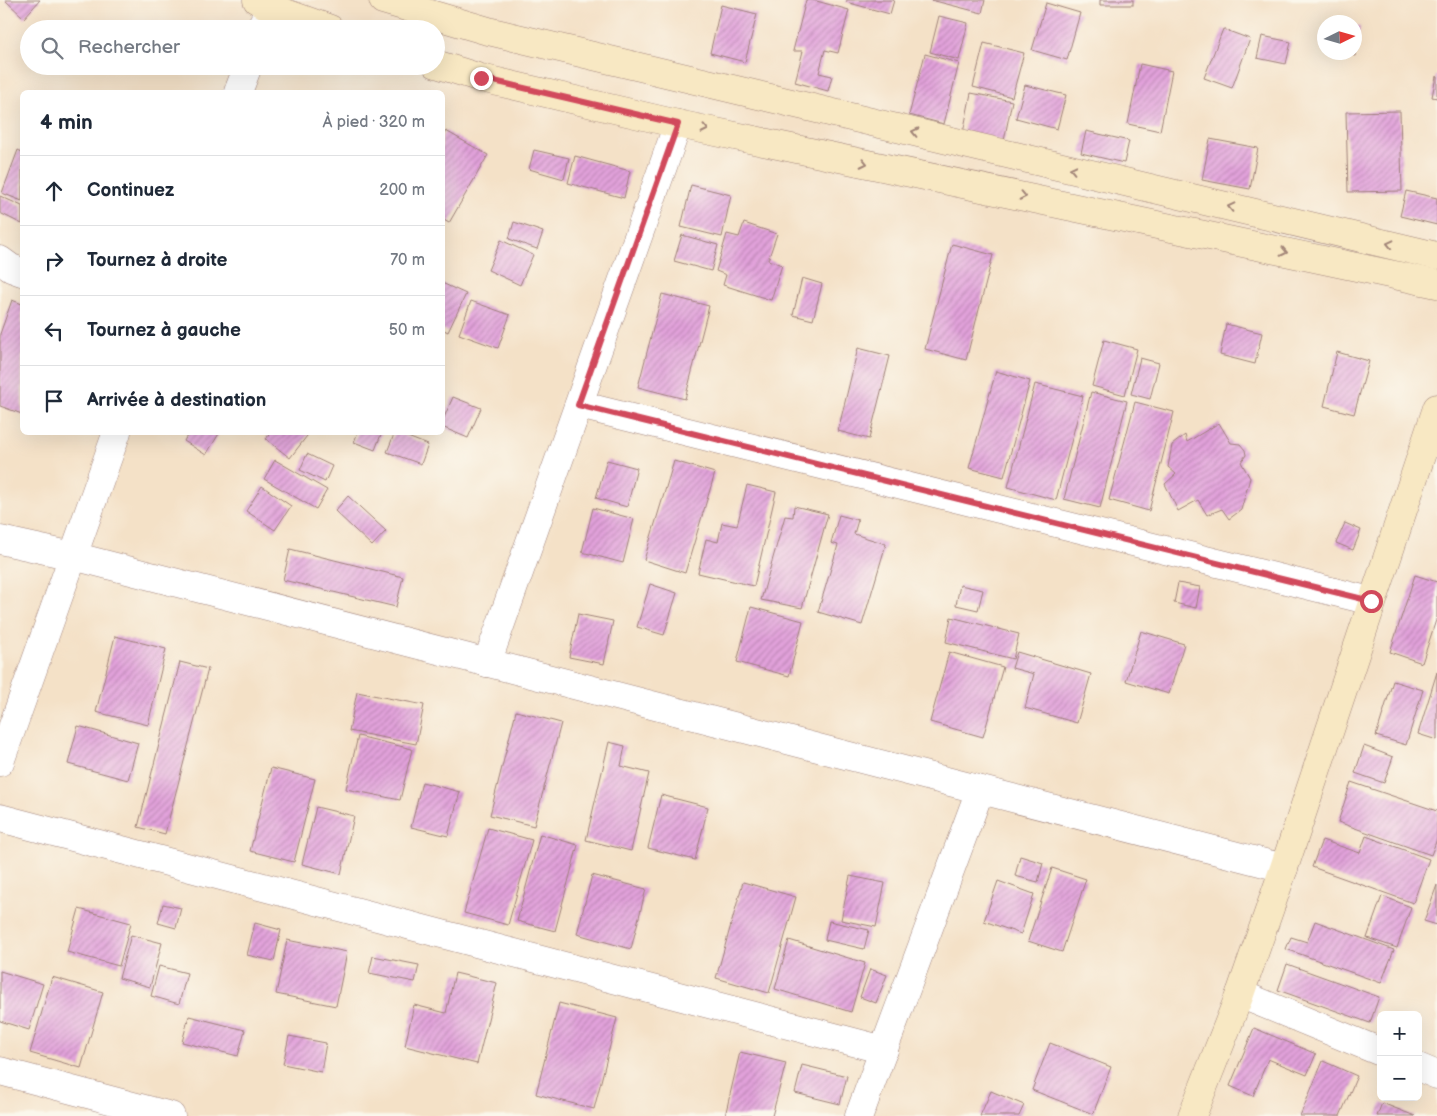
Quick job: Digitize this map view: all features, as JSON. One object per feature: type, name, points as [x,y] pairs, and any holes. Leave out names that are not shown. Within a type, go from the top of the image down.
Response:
[{"type":"street","points":[[384,0],[498,33],[1437,256]]},
{"type":"street","points":[[262,12],[294,20]]},
{"type":"street","points":[[445,67],[481,78],[678,124],[1437,284]]},
{"type":"street","points":[[239,90],[245,75]]},
{"type":"street","points":[[487,663],[678,124]]},
{"type":"street","points":[[0,260],[11,268],[20,271]]},
{"type":"street","points":[[578,405],[1371,601]]},
{"type":"street","points":[[1192,1116],[1240,994],[1284,868],[1371,601],[1437,408]]},
{"type":"street","points":[[0,762],[116,435]]},
{"type":"street","points":[[0,540],[73,556],[1284,868]]},
{"type":"street","points":[[859,1116],[980,790]]},
{"type":"street","points":[[0,818],[884,1050]]},
{"type":"street","points":[[1240,994],[1377,1050]]},
{"type":"street","points":[[1422,1069],[1437,1075]]},
{"type":"street","points":[[0,1071],[171,1116]]},
{"type":"building","points":[[5,0],[40,0],[24,18]]},
{"type":"building","points":[[806,0],[813,0],[849,10],[838,53],[825,50],[819,73],[832,76],[828,91],[795,82],[803,51],[793,51]]},
{"type":"building","points":[[847,0],[894,0],[890,14],[846,2]]},
{"type":"building","points":[[931,0],[985,0],[982,13]]},
{"type":"building","points":[[1100,0],[1133,0],[1133,5],[1100,5]]},
{"type":"building","points":[[1046,3],[1080,13],[1067,60],[1032,50]]},
{"type":"building","points":[[721,5],[757,14],[745,62],[710,53]]},
{"type":"building","points":[[939,16],[968,23],[959,60],[930,52]]},
{"type":"building","points":[[1223,29],[1250,39],[1232,88],[1204,78]]},
{"type":"building","points":[[1262,36],[1291,42],[1286,64],[1257,58]]},
{"type":"building","points":[[984,43],[1024,53],[1012,97],[973,87]]},
{"type":"building","points":[[925,54],[959,63],[944,124],[909,115]]},
{"type":"building","points":[[1140,64],[1172,71],[1160,131],[1128,124]]},
{"type":"building","points":[[1437,76],[1437,98],[1432,97]]},
{"type":"building","points":[[1025,85],[1066,95],[1057,129],[1016,118]]},
{"type":"building","points":[[971,93],[1012,101],[1004,141],[963,133]]},
{"type":"building","points":[[1400,111],[1402,191],[1348,192],[1346,112]]},
{"type":"building","points":[[446,131],[488,155],[449,223],[445,221]]},
{"type":"building","points":[[1086,131],[1129,141],[1124,163],[1081,153]]},
{"type":"building","points":[[1210,139],[1258,148],[1250,189],[1202,180]]},
{"type":"building","points":[[18,150],[20,151],[20,200],[2,193]]},
{"type":"building","points":[[534,150],[569,158],[564,179],[529,169]]},
{"type":"building","points":[[575,156],[630,171],[624,198],[568,183]]},
{"type":"building","points":[[691,185],[731,195],[722,237],[681,227]]},
{"type":"building","points":[[1406,191],[1437,198],[1437,225],[1400,216]]},
{"type":"building","points":[[0,196],[20,205],[20,223],[0,213]]},
{"type":"building","points":[[514,222],[543,232],[537,249],[509,239]]},
{"type":"building","points":[[744,223],[777,234],[768,260],[782,265],[771,300],[723,285],[726,275],[716,271],[727,234],[739,237]]},
{"type":"building","points":[[682,235],[718,245],[711,271],[674,261]]},
{"type":"building","points":[[501,240],[533,255],[520,285],[488,270]]},
{"type":"building","points":[[952,244],[993,255],[966,360],[925,349]]},
{"type":"building","points":[[802,278],[822,284],[813,320],[793,315]]},
{"type":"building","points":[[445,284],[466,294],[448,332],[445,330]]},
{"type":"building","points":[[662,294],[709,306],[685,399],[638,387]]},
{"type":"building","points":[[12,300],[20,303],[20,413],[0,406],[0,334]]},
{"type":"building","points":[[471,301],[510,315],[498,348],[459,334]]},
{"type":"building","points":[[1226,324],[1262,333],[1255,364],[1220,355]]},
{"type":"building","points":[[1104,340],[1137,349],[1125,395],[1092,386]]},
{"type":"building","points":[[858,348],[890,356],[869,439],[838,431]]},
{"type":"building","points":[[1337,352],[1369,361],[1354,414],[1324,406]]},
{"type":"building","points":[[1140,358],[1159,363],[1150,399],[1131,394]]},
{"type":"building","points":[[996,371],[1030,381],[1004,477],[969,468]]},
{"type":"building","points":[[1035,384],[1083,396],[1056,500],[1008,487]]},
{"type":"building","points":[[1091,392],[1127,401],[1100,508],[1064,499]]},
{"type":"building","points":[[453,397],[481,408],[468,438],[445,428],[445,415]]},
{"type":"building","points":[[1135,402],[1174,412],[1149,511],[1109,500]]},
{"type":"building","points":[[1219,423],[1231,443],[1240,444],[1245,450],[1246,455],[1241,462],[1250,478],[1241,510],[1229,519],[1222,509],[1207,515],[1198,500],[1178,511],[1165,484],[1176,474],[1168,467],[1172,445],[1185,435],[1187,442]]},
{"type":"building","points":[[187,435],[218,435],[206,455],[184,441]]},
{"type":"building","points":[[269,435],[308,435],[290,458],[266,439]]},
{"type":"building","points":[[357,435],[381,435],[375,450],[354,442]]},
{"type":"building","points":[[394,435],[403,435],[428,445],[421,464],[387,452]]},
{"type":"building","points":[[307,454],[332,466],[325,482],[300,470]]},
{"type":"building","points":[[275,460],[327,490],[316,509],[264,479]]},
{"type":"building","points":[[607,460],[637,468],[627,507],[596,498]]},
{"type":"building","points":[[674,461],[715,473],[685,573],[644,560]]},
{"type":"building","points":[[747,485],[776,492],[754,586],[698,573],[706,539],[718,542],[722,523],[737,526]]},
{"type":"building","points":[[262,486],[291,506],[275,530],[246,511]]},
{"type":"building","points":[[348,496],[386,531],[372,546],[335,511]]},
{"type":"building","points":[[794,506],[828,514],[802,608],[761,600],[785,516],[793,517]]},
{"type":"building","points":[[593,508],[634,519],[623,563],[582,552]]},
{"type":"building","points":[[839,515],[858,520],[854,534],[886,544],[862,625],[818,612],[838,545],[831,543]]},
{"type":"building","points":[[1345,523],[1361,530],[1353,550],[1336,543]]},
{"type":"building","points":[[290,549],[403,577],[396,607],[283,580]]},
{"type":"building","points":[[1415,575],[1437,582],[1437,617],[1422,663],[1390,652]]},
{"type":"building","points":[[1178,583],[1200,587],[1196,608],[1174,603]]},
{"type":"building","points":[[650,584],[677,593],[664,635],[637,627]]},
{"type":"building","points":[[960,585],[983,590],[978,610],[956,605]]},
{"type":"building","points":[[751,607],[803,621],[789,676],[737,662]]},
{"type":"building","points":[[578,614],[613,621],[604,664],[569,657]]},
{"type":"building","points":[[951,617],[1019,634],[1013,659],[946,642]]},
{"type":"building","points":[[1141,631],[1184,644],[1169,694],[1126,681]]},
{"type":"building","points":[[115,636],[166,649],[148,725],[96,712]]},
{"type":"building","points":[[949,652],[1003,667],[983,737],[930,722]]},
{"type":"building","points":[[1017,652],[1091,674],[1077,723],[1025,708],[1034,674],[1012,668]]},
{"type":"building","points":[[180,662],[208,669],[165,834],[138,827]]},
{"type":"building","points":[[1437,672],[1437,740],[1418,734]]},
{"type":"building","points":[[1393,681],[1423,690],[1406,745],[1376,736]]},
{"type":"building","points":[[357,692],[424,705],[416,744],[349,731]]},
{"type":"building","points":[[516,711],[561,723],[534,826],[490,815]]},
{"type":"building","points":[[78,726],[138,743],[128,780],[68,764]]},
{"type":"building","points":[[358,736],[412,749],[400,800],[346,789]]},
{"type":"building","points":[[609,742],[625,746],[621,766],[649,773],[631,851],[586,840]]},
{"type":"building","points":[[1364,746],[1393,757],[1384,783],[1355,773]]},
{"type":"building","points":[[271,768],[315,779],[294,862],[250,851]]},
{"type":"building","points":[[422,782],[460,792],[448,836],[411,827]]},
{"type":"building","points":[[1351,782],[1437,811],[1437,839],[1431,855],[1338,822]]},
{"type":"building","points":[[661,795],[708,807],[695,860],[648,848]]},
{"type":"building","points":[[316,807],[354,816],[341,874],[302,864]]},
{"type":"building","points":[[488,828],[532,840],[508,925],[464,913]]},
{"type":"building","points":[[540,834],[578,845],[555,931],[517,921]]},
{"type":"building","points":[[1366,836],[1429,859],[1413,903],[1312,867],[1322,840],[1360,853]]},
{"type":"building","points":[[1020,856],[1043,863],[1038,882],[1015,876]]},
{"type":"building","points":[[1052,868],[1086,879],[1062,952],[1028,941]]},
{"type":"building","points":[[592,875],[646,889],[631,949],[577,934]]},
{"type":"building","points":[[850,876],[885,883],[876,927],[841,920]]},
{"type":"building","points":[[998,881],[1034,894],[1021,934],[984,921]]},
{"type":"building","points":[[743,882],[796,897],[769,993],[716,978]]},
{"type":"building","points":[[1437,885],[1437,925],[1424,921]]},
{"type":"building","points":[[1382,896],[1411,907],[1397,948],[1367,938]]},
{"type":"building","points":[[163,904],[181,908],[176,928],[158,923]]},
{"type":"building","points":[[79,909],[131,923],[119,966],[67,952]]},
{"type":"building","points":[[829,921],[869,930],[864,949],[825,940]]},
{"type":"building","points":[[1315,921],[1394,950],[1381,983],[1286,949],[1291,937],[1307,942]]},
{"type":"building","points":[[255,923],[281,930],[274,961],[247,955]]},
{"type":"building","points":[[131,935],[162,943],[150,987],[119,978]]},
{"type":"building","points":[[287,940],[347,952],[336,1006],[276,994]]},
{"type":"building","points":[[789,940],[865,963],[851,1012],[775,989]]},
{"type":"building","points":[[373,956],[419,965],[415,982],[369,973]]},
{"type":"building","points":[[1287,964],[1379,997],[1370,1023],[1278,990]]},
{"type":"building","points":[[159,966],[187,973],[179,1004],[151,996]]},
{"type":"building","points":[[870,969],[887,975],[876,1003],[860,997]]},
{"type":"building","points":[[0,971],[43,984],[29,1030],[0,1021]]},
{"type":"building","points":[[455,973],[497,983],[477,1064],[405,1046],[414,1005],[446,1013]]},
{"type":"building","points":[[52,977],[103,992],[81,1068],[30,1053]]},
{"type":"building","points":[[559,1003],[617,1018],[594,1109],[536,1094]]},
{"type":"building","points":[[189,1016],[245,1030],[238,1056],[182,1042]]},
{"type":"building","points":[[1254,1028],[1316,1054],[1307,1075],[1268,1059],[1253,1096],[1230,1086]]},
{"type":"building","points":[[289,1036],[326,1043],[321,1072],[283,1064]]},
{"type":"building","points":[[1050,1043],[1111,1067],[1093,1114],[1032,1090]]},
{"type":"building","points":[[740,1052],[786,1063],[772,1116],[725,1116]]},
{"type":"building","points":[[1323,1061],[1357,1076],[1340,1116],[1300,1116]]},
{"type":"building","points":[[802,1065],[847,1076],[840,1104],[795,1093]]},
{"type":"building","points":[[991,1091],[1024,1105],[1019,1116],[980,1116]]},
{"type":"building","points":[[1382,1103],[1415,1116],[1377,1116]]},
{"type":"route","points":[[481,78],[678,124],[578,405],[1371,601]]}]
